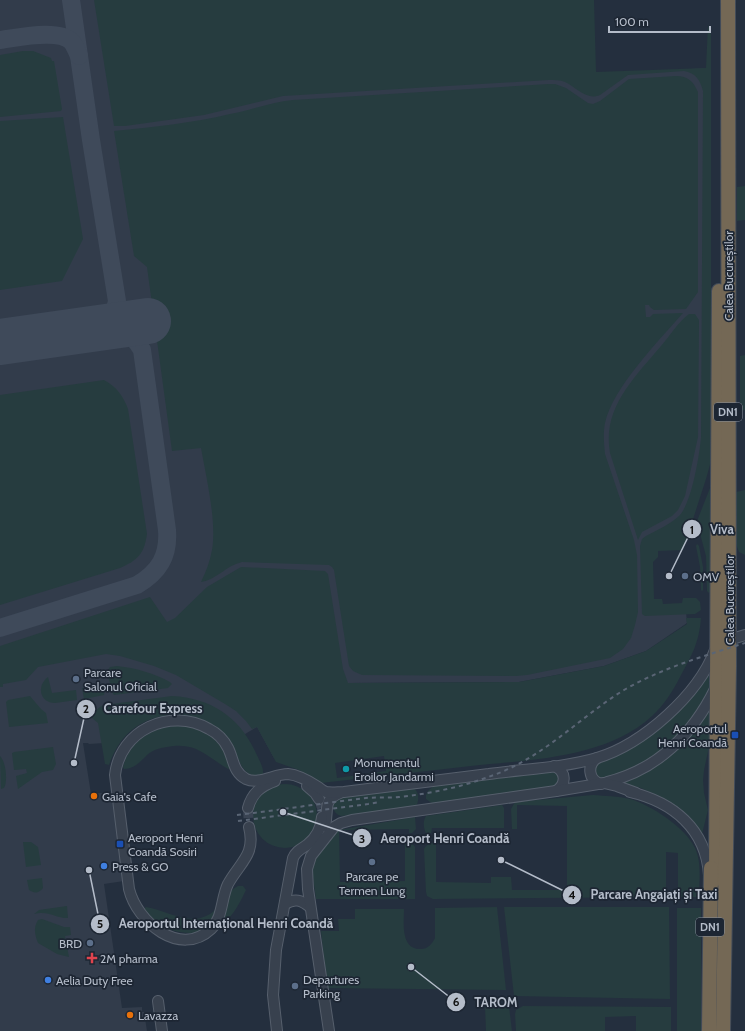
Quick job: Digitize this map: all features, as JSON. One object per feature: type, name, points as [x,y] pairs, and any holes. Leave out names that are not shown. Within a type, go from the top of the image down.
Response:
[{"type":"highway","name":"Calea Bucureștilor","points":[[719,0],[723,642],[717,685],[722,824]]},
{"type":"highway","name":"Calea Bucureștilor","points":[[715,1031],[720,942],[722,824],[728,0]]},
{"type":"highway","name":"DN1","points":[[709,1031],[712,840],[722,824]]},
{"type":"highway","name":"DN1","points":[[722,824],[730,840],[733,923],[733,1031]]},
{"type":"highway","name":"Calea Bucureștilor","points":[[720,942],[724,1031]]},
{"type":"street","points":[[249,826],[250,851],[228,884],[218,919],[211,929],[199,937],[186,939],[171,937],[157,930],[144,918],[130,896],[115,784],[115,768],[120,755],[131,739],[139,732],[152,726],[168,721],[194,723],[210,729],[221,738],[228,748],[238,773],[248,780],[258,781],[276,775],[292,775],[303,778],[325,792],[344,792],[554,766],[597,758],[614,751],[641,736],[661,722],[688,693],[723,642],[745,635]]},
{"type":"street","points":[[329,1031],[307,882],[308,863],[322,842],[337,824],[352,820],[556,792],[623,778],[642,769],[674,746],[698,719],[717,685]]},
{"type":"street","points":[[597,758],[591,765],[590,773],[594,780],[617,786],[656,800],[674,811],[699,837],[704,847],[708,868],[711,903]]},
{"type":"street","points":[[554,766],[560,770],[564,777],[562,786],[556,792]]},
{"type":"street","points":[[248,808],[253,796],[261,788],[271,783],[284,780],[302,783],[311,789],[319,799]]},
{"type":"street","points":[[590,786],[636,793]]},
{"type":"street","points":[[292,869],[301,856],[322,835],[326,823],[327,805],[330,798],[344,792]]},
{"type":"street","points":[[278,1031],[273,995],[276,950],[294,854],[315,836],[320,827],[322,817]]},
{"type":"street","points":[[285,904],[293,900],[298,900],[310,907]]},
{"type":"street","points":[[158,1001],[162,1031]]},
{"type":"shaded area","points":[[0,0],[122,0],[143,104],[706,68],[706,443],[686,541],[645,543],[646,613],[686,612],[687,623],[646,651],[604,666],[519,682],[348,683],[274,758],[257,727],[235,740],[214,717],[166,706],[104,743],[83,743],[91,794],[111,792],[124,881],[104,884],[122,1008],[142,1007],[147,1031],[0,1031]]},
{"type":"green space","points":[[94,0],[594,0],[596,72],[706,68],[708,25],[711,35],[711,461],[683,550],[658,551],[658,557],[653,562],[654,599],[662,599],[663,604],[682,603],[683,598],[696,598],[700,602],[701,610],[695,614],[645,616],[642,614],[640,546],[642,539],[664,527],[680,515],[684,508],[688,500],[697,467],[701,438],[703,91],[697,78],[692,73],[684,71],[628,75],[600,95],[595,96],[586,95],[565,82],[559,80],[549,80],[283,96],[204,115],[125,126],[114,126]]},
{"type":"green space","points":[[23,51],[33,51],[51,58],[52,61],[54,61],[62,109],[61,111],[0,117],[0,55]]},
{"type":"green space","points":[[676,76],[684,77],[690,80],[698,92],[698,292],[686,309],[654,310],[649,305],[645,305],[646,317],[650,317],[653,314],[683,313],[649,351],[627,380],[617,395],[605,423],[605,454],[634,540],[637,555],[638,612],[631,638],[623,649],[610,658],[527,675],[362,675],[353,671],[349,666],[334,570],[329,565],[242,562],[231,566],[206,581],[201,582],[212,550],[213,526],[201,448],[172,451],[147,267],[134,256],[114,131],[201,120],[277,102],[293,100],[549,84],[555,84],[566,88],[588,103],[593,104],[600,101],[629,79]]},
{"type":"green space","points":[[63,117],[83,239],[62,281],[0,290],[0,121]]},
{"type":"green space","points":[[745,186],[745,220],[737,221],[737,187]]},
{"type":"green space","points":[[689,314],[695,314],[699,320],[698,437],[685,496],[678,510],[672,516],[642,532],[638,540],[610,453],[609,437],[611,422],[622,395],[631,382],[678,325]]},
{"type":"green space","points":[[745,355],[745,410],[740,411],[740,356]]},
{"type":"green space","points":[[104,380],[119,392],[128,409],[147,534],[144,547],[136,559],[120,568],[0,605],[0,395]]},
{"type":"green space","points":[[710,488],[712,495],[711,590],[709,593],[707,591],[706,556],[697,521]]},
{"type":"green space","points":[[745,490],[745,555],[739,552],[736,544],[736,492]]},
{"type":"green space","points":[[697,544],[699,546],[703,567],[702,591],[696,546]]},
{"type":"green space","points":[[241,567],[325,571],[328,574],[343,669],[348,683],[519,682],[604,666],[646,651],[687,624],[686,618],[701,618],[699,635],[694,649],[668,698],[652,716],[634,730],[613,741],[590,749],[542,759],[321,783],[299,770],[276,762],[257,727],[252,729],[236,711],[176,675],[154,666],[120,656],[106,654],[38,667],[26,680],[3,684],[3,687],[0,687],[0,646],[150,597],[167,622],[175,618],[207,587]],"holes":[[[384,756],[386,771],[337,778],[335,763]]]},
{"type":"green space","points":[[117,666],[144,671],[172,684],[168,688],[114,695],[107,671],[110,667]]},
{"type":"green space","points":[[711,668],[709,688],[704,702],[694,718],[680,734],[661,751],[627,772],[606,779],[597,778],[593,766],[596,762],[621,753]]},
{"type":"green space","points":[[48,677],[52,693],[76,690],[77,700],[55,703],[46,700],[41,693],[41,689],[44,681]]},
{"type":"green space","points":[[101,685],[105,689],[104,695],[84,699],[82,688]]},
{"type":"green space","points":[[30,696],[46,713],[48,723],[9,727],[6,702],[8,700]]},
{"type":"green space","points":[[172,696],[211,705],[232,719],[241,728],[255,751],[263,768],[263,774],[255,776],[245,771],[232,744],[214,727],[192,716],[182,715],[158,717],[139,725],[124,737],[109,765],[105,764],[98,723],[92,718],[95,711],[104,705]]},
{"type":"green space","points":[[711,701],[710,742],[703,780],[708,810],[702,834],[677,808],[665,799],[641,788],[625,784],[622,781],[653,764]]},
{"type":"green space","points":[[175,726],[195,727],[208,733],[224,747],[230,768],[228,769],[207,755],[193,748],[177,746],[161,748],[154,751],[134,766],[124,769],[123,767],[126,758],[136,743],[149,733]]},
{"type":"green space","points":[[53,747],[56,764],[53,770],[42,772],[18,789],[16,776],[27,773],[26,769],[14,770],[12,753]]},
{"type":"green space","points":[[0,756],[4,763],[6,776],[4,788],[1,789]]},
{"type":"green space","points":[[555,770],[561,780],[556,786],[433,804],[426,799],[427,793],[435,785]]},
{"type":"green space","points":[[285,784],[297,786],[308,793],[315,804],[317,816],[315,828],[308,839],[297,846],[285,848],[273,846],[262,839],[255,828],[253,816],[255,804],[262,793],[273,786]]},
{"type":"green space","points":[[412,787],[418,794],[418,800],[414,808],[341,816],[334,811],[333,803],[335,797]]},
{"type":"green space","points":[[593,795],[630,799],[648,806],[676,825],[690,840],[695,848],[699,860],[699,897],[678,897],[678,853],[666,852],[666,897],[433,899],[427,896],[424,849],[429,844],[436,842],[436,882],[491,883],[491,877],[511,877],[512,890],[567,890],[567,806],[517,805],[517,829],[512,829],[511,809],[515,802]]},
{"type":"green space","points":[[502,805],[504,808],[504,828],[432,828],[431,833],[426,833],[425,831],[424,822],[426,816]]},
{"type":"green space","points":[[415,817],[416,829],[412,833],[409,833],[409,829],[339,830]]},
{"type":"green space","points":[[339,830],[340,882],[405,881],[405,843],[410,843],[413,845],[415,847],[415,899],[316,899],[312,870],[313,861],[334,832]]},
{"type":"green space","points":[[23,842],[31,842],[38,847],[41,865],[26,867]]},
{"type":"green space","points":[[42,878],[43,888],[41,890],[35,892],[29,890],[27,880]]},
{"type":"green space","points":[[238,886],[243,886],[246,890],[231,916],[220,925],[210,930],[190,933],[170,929],[160,925],[152,919],[144,909],[146,907],[189,919],[197,919],[214,911],[228,894]]},
{"type":"green space","points":[[67,906],[68,918],[44,913],[34,914],[39,910]]},
{"type":"green space","points":[[497,907],[506,990],[327,988],[321,931],[339,931],[338,919],[355,919],[355,909],[404,909],[404,928],[406,940],[409,945],[414,948],[421,949],[430,946],[435,938],[435,908]]},
{"type":"green space","points":[[504,907],[669,907],[670,999],[514,996]]},
{"type":"green space","points":[[677,908],[701,908],[701,1031],[677,1031]]},
{"type":"green space","points":[[42,919],[64,927],[70,927],[71,935],[65,936],[69,957],[57,954],[38,943],[35,934],[35,926],[38,920]]},
{"type":"green space","points":[[485,1006],[509,1006],[512,1031],[486,1031]]},
{"type":"green space","points":[[523,1006],[671,1007],[671,1031],[636,1031],[636,1016],[605,1017],[605,1031],[516,1031],[516,1010]]},
{"type":"taxiway","points":[[71,0],[91,140],[117,301],[111,318],[96,329]]},
{"type":"taxiway","points":[[0,40],[38,35],[58,36],[66,38],[72,42],[79,56]]},
{"type":"taxiway","points":[[0,628],[137,585],[157,569],[164,555],[167,530],[142,350],[138,343],[124,331],[96,329]]},
{"type":"runway","points":[[0,342],[148,321]]},
{"type":"tunnel","points":[[319,799],[322,808],[322,817]]},
{"type":"tunnel","points":[[248,808],[249,827]]},
{"type":"railway","points":[[237,815],[366,798],[413,795],[440,791],[478,780],[521,763],[551,743],[594,710],[638,682],[683,663],[745,643]]},
{"type":"railway","points":[[238,821],[380,802]]},
{"type":"place","name":"Viva","points":[[669,576]]},
{"type":"place","name":"OMV","points":[[685,576]]},
{"type":"place","name":"Parcare Salonul Oficial","points":[[76,679]]},
{"type":"place","name":"Aeroportul Henri Coandă","points":[[735,735]]},
{"type":"place","name":"Carrefour Express","points":[[74,763]]},
{"type":"place","name":"Monumentul Eroilor Jandarmi","points":[[346,769]]},
{"type":"place","name":"Gaia's Cafe","points":[[94,796]]},
{"type":"place","name":"Aeroport Henri Coandă","points":[[283,812]]},
{"type":"place","name":"Aeroport Henri Coandă Sosiri","points":[[120,844]]},
{"type":"place","name":"Parcare Angajați și Taxi","points":[[501,860]]},
{"type":"place","name":"Parcare pe Termen Lung","points":[[372,862]]},
{"type":"place","name":"Press & GO","points":[[104,866]]},
{"type":"place","name":"Aeroportul Internațional Henri Coandă","points":[[89,870]]},
{"type":"place","name":"BRD","points":[[90,943]]},
{"type":"place","name":"2M pharma","points":[[92,958]]},
{"type":"place","name":"TAROM","points":[[411,967]]},
{"type":"place","name":"Aelia Duty Free","points":[[48,980]]},
{"type":"place","name":"Departures Parking","points":[[295,986]]},
{"type":"place","name":"Lavazza","points":[[130,1015]]}]
